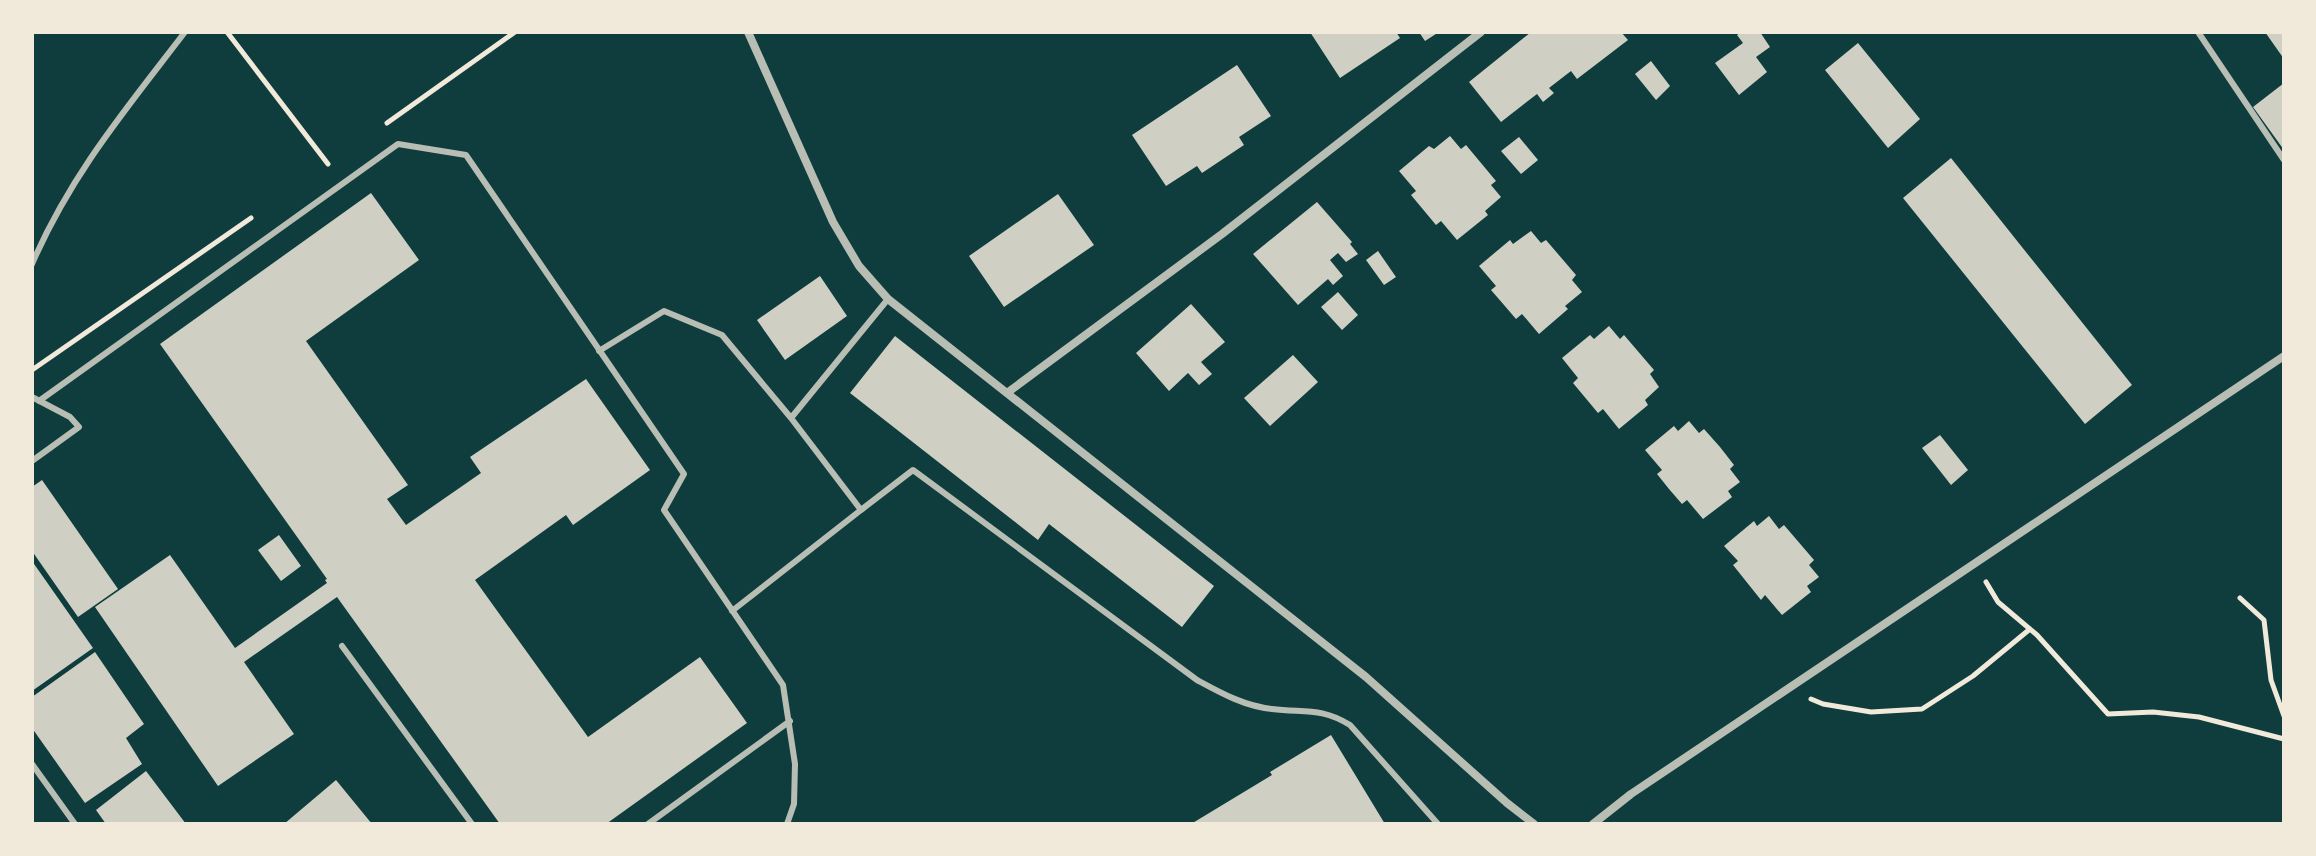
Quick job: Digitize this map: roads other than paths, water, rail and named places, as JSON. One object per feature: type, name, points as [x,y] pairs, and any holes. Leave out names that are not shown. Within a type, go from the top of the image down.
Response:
[{"type":"street","points":[[748,32],[833,222],[859,266],[888,299],[1366,677],[1534,824]]},
{"type":"street","points":[[1007,393],[1222,234],[1481,32]]},
{"type":"street","points":[[1593,824],[1631,794],[2284,356]]},
{"type":"lane","points":[[32,264],[52,219],[93,151],[185,32]]},
{"type":"lane","points":[[2198,32],[2284,160]]},
{"type":"lane","points":[[32,461],[79,427],[70,417],[35,399],[398,144],[466,155],[684,474],[664,510],[783,685],[795,764],[794,804],[787,824]]},
{"type":"lane","points":[[791,418],[888,299]]},
{"type":"lane","points":[[599,351],[664,311],[722,335],[791,418],[861,510]]},
{"type":"lane","points":[[732,611],[913,470],[1197,680],[1234,701],[1272,709],[1316,710],[1334,715],[1350,725],[1438,824]]},
{"type":"lane","points":[[342,646],[472,824]]},
{"type":"lane","points":[[648,824],[790,721]]},
{"type":"lane","points":[[32,764],[75,824]]}]
